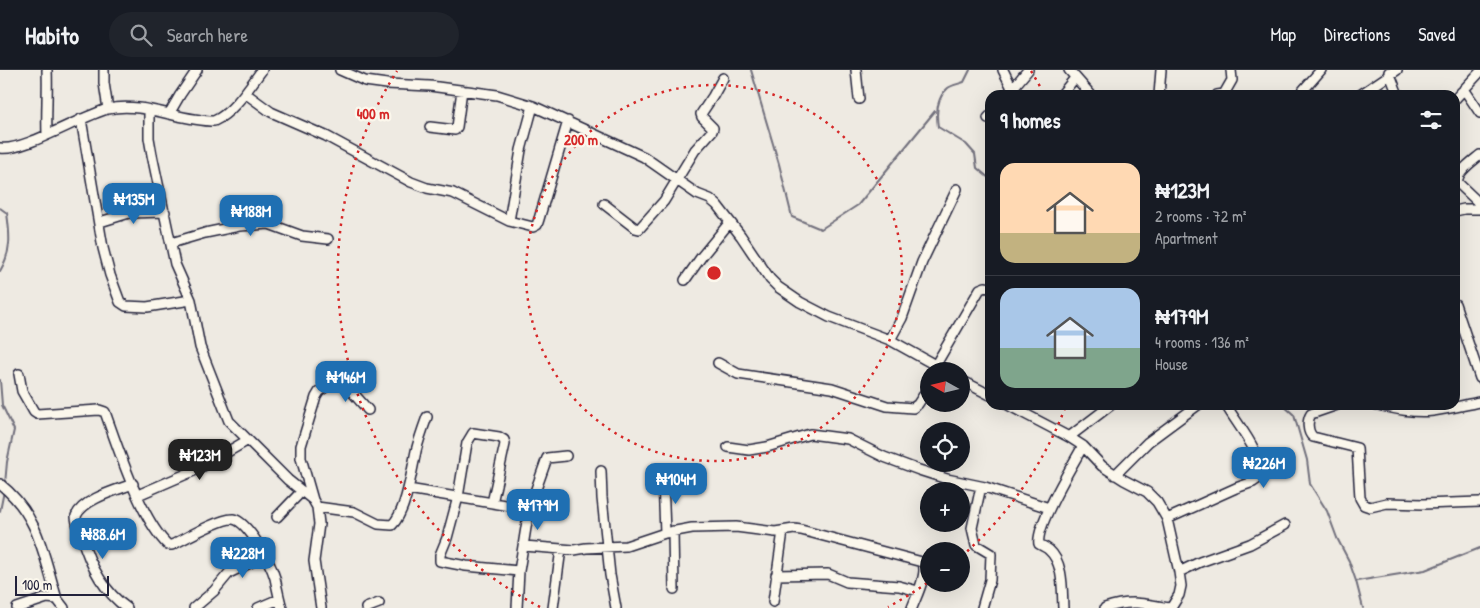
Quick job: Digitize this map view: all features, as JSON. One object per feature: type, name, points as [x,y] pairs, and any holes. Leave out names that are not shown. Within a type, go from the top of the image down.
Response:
[{"type":"street","points":[[47,70],[47,134]]},
{"type":"street","points":[[104,70],[108,109]]},
{"type":"street","points":[[169,114],[197,70]]},
{"type":"street","points":[[0,148],[18,146],[108,109],[131,107],[214,121],[222,118],[262,70]]},
{"type":"street","points":[[340,70],[365,81],[430,86],[497,95],[533,106],[644,157],[697,194],[710,199],[730,222],[770,279],[778,287],[800,302],[828,317],[890,340],[928,362]]},
{"type":"street","points":[[856,70],[859,100]]},
{"type":"street","points":[[1003,70],[1009,90]]},
{"type":"street","points":[[1010,90],[1028,70]]},
{"type":"street","points":[[1069,70],[1087,90]]},
{"type":"street","points":[[1066,90],[1077,79],[1082,70]]},
{"type":"street","points":[[1159,90],[1161,70]]},
{"type":"street","points":[[1225,90],[1232,80],[1232,70]]},
{"type":"street","points":[[1303,90],[1321,70]]},
{"type":"street","points":[[1367,90],[1392,72],[1397,90]]},
{"type":"street","points":[[1460,93],[1480,72]]},
{"type":"street","points":[[604,204],[635,228],[639,229],[664,201],[695,150],[712,131],[713,128],[701,114],[714,96],[723,78]]},
{"type":"street","points":[[1464,89],[1480,113]]},
{"type":"street","points":[[430,126],[455,130],[462,90]]},
{"type":"street","points":[[244,93],[271,112],[326,136],[411,182],[427,188],[453,193],[509,221],[533,227],[537,225],[568,121]]},
{"type":"street","points":[[509,221],[521,150],[533,106]]},
{"type":"street","points":[[149,110],[149,138],[175,264],[191,300],[200,347],[229,421],[315,504],[354,512],[378,524],[387,526],[397,521],[408,489],[417,449],[427,417]]},
{"type":"street","points":[[81,119],[103,248],[120,302],[126,306],[147,307],[191,300]]},
{"type":"street","points":[[1460,174],[1480,154]]},
{"type":"street","points":[[1460,186],[1480,204]]},
{"type":"street","points":[[890,340],[902,318],[922,262],[957,189]]},
{"type":"street","points":[[1460,210],[1480,209]]},
{"type":"street","points":[[100,222],[129,213],[165,212]]},
{"type":"street","points":[[685,280],[711,244],[730,222]]},
{"type":"street","points":[[171,243],[204,233],[239,226],[269,224],[302,236],[328,239]]},
{"type":"street","points":[[944,362],[980,289],[985,288]]},
{"type":"street","points":[[1460,320],[1480,378]]},
{"type":"street","points":[[718,362],[738,374],[832,388],[887,406],[913,408],[920,401]]},
{"type":"street","points":[[19,374],[22,391],[37,414],[103,410],[149,519],[168,545],[172,545],[230,519],[239,522],[256,540],[274,577],[280,604],[258,608]]},
{"type":"street","points":[[322,608],[314,561],[319,524],[301,458],[301,446],[316,397],[319,392],[334,380],[347,386],[368,410]]},
{"type":"street","points":[[970,385],[985,392]]},
{"type":"street","points":[[1460,405],[1480,402]]},
{"type":"street","points":[[1026,410],[1082,446],[1102,466],[1115,475],[1147,492],[1157,502],[1168,519],[1179,572],[1180,595],[1170,608],[1130,602],[1105,608]]},
{"type":"street","points":[[1069,437],[1104,410]]},
{"type":"street","points":[[1115,475],[1148,442],[1191,410]]},
{"type":"street","points":[[1168,519],[1253,482],[1260,477],[1261,470],[1249,440],[1229,410]]},
{"type":"street","points":[[1323,410],[1311,414],[1308,419],[1309,432],[1313,437],[1357,448],[1360,498],[1364,505],[1480,502]]},
{"type":"street","points":[[1406,410],[1434,410]]},
{"type":"street","points":[[492,503],[505,444],[504,440],[478,432],[473,433],[466,443],[458,497],[447,538],[440,555],[440,561],[466,566],[519,571]]},
{"type":"street","points":[[728,447],[749,450],[767,447],[810,434],[848,439],[884,457],[919,470],[985,487],[1049,508]]},
{"type":"street","points":[[138,495],[198,469],[248,440]]},
{"type":"street","points":[[1063,608],[1062,581],[1057,562],[1050,550],[1038,542],[1049,508],[1082,446]]},
{"type":"street","points":[[517,608],[519,571],[529,509],[547,458],[566,456]]},
{"type":"street","points":[[601,471],[601,492],[610,575],[616,608]]},
{"type":"street","points":[[663,479],[674,589]]},
{"type":"street","points":[[0,484],[23,506],[33,522],[41,542],[57,598],[64,608]]},
{"type":"street","points":[[124,607],[99,579],[85,549],[76,516],[81,509],[99,497],[133,484]]},
{"type":"street","points":[[982,608],[990,580],[991,554],[976,545],[972,528],[980,491],[985,487]]},
{"type":"street","points":[[408,489],[529,509]]},
{"type":"street","points":[[277,517],[302,491]]},
{"type":"street","points":[[1179,572],[1200,562],[1250,544],[1285,526]]},
{"type":"street","points":[[524,546],[574,550],[608,548],[634,544],[669,532],[692,528],[722,527],[769,532],[801,530],[922,562],[925,566],[925,573],[912,608]]},
{"type":"street","points":[[773,602],[783,531]]},
{"type":"street","points":[[553,608],[561,549]]},
{"type":"street","points":[[194,608],[214,591],[229,574],[264,556]]},
{"type":"street","points":[[776,575],[828,574],[853,583],[899,586],[918,590]]},
{"type":"street","points":[[17,608],[47,598],[57,598]]},
{"type":"street","points":[[366,608],[379,603]]},
{"type":"waterway","points":[[751,70],[779,164],[792,217],[821,229],[858,205],[935,111]]},
{"type":"waterway","points":[[970,70],[964,82],[950,87],[941,96],[937,112],[938,127],[966,144],[975,154],[977,168],[985,175]]},
{"type":"waterway","points":[[0,208],[7,213],[9,236],[7,257],[0,271]]},
{"type":"waterway","points":[[0,380],[2,405],[14,430],[7,462],[5,484]]},
{"type":"waterway","points":[[1288,410],[1294,415],[1307,460],[1310,484],[1327,511],[1337,538],[1349,561],[1363,608]]},
{"type":"waterway","points":[[0,511],[4,491]]},
{"type":"waterway","points":[[1357,581],[1425,570],[1480,548]]}]
